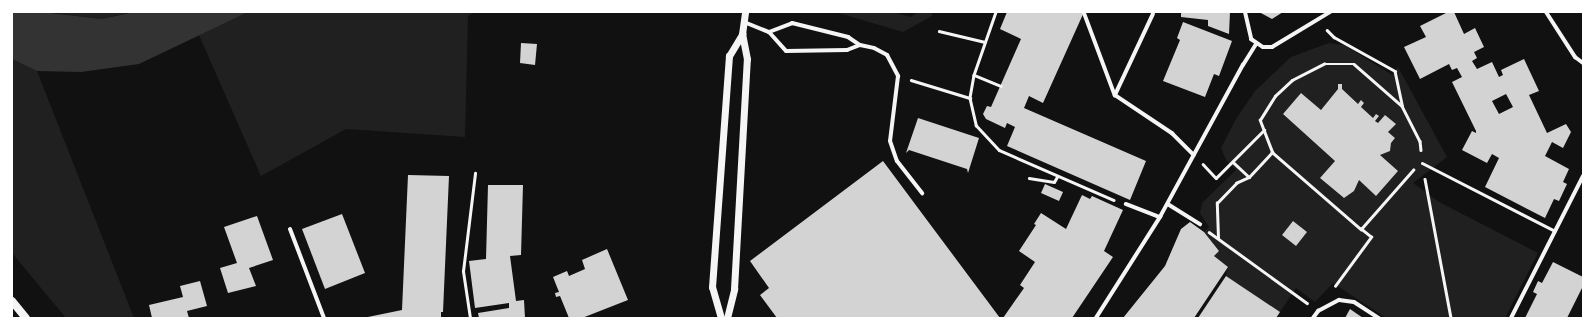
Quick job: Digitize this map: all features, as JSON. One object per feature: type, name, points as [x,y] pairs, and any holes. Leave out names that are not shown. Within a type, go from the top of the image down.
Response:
[{"type":"main road","points":[[12,301],[26,318]]},
{"type":"street","points":[[727,318],[734,289],[747,59],[742,34],[745,12]]},
{"type":"street","points":[[1084,12],[1115,94],[1172,133],[1194,155]]},
{"type":"street","points":[[1245,12],[1248,32],[1256,44],[1272,47],[1330,12]]},
{"type":"street","points":[[1546,12],[1575,57],[1583,63]]},
{"type":"street","points":[[1115,94],[1153,14]]},
{"type":"street","points":[[744,22],[769,32],[786,51],[847,50],[860,46],[874,48],[887,55],[898,76],[890,141],[897,160],[922,193]]},
{"type":"street","points":[[769,32],[792,23],[848,37],[860,46]]},
{"type":"street","points":[[721,318],[712,287],[728,64],[729,56],[742,34]]},
{"type":"street","points":[[1096,318],[1160,218],[1243,65],[1256,44]]},
{"type":"street","points":[[1511,318],[1583,176]]},
{"type":"street","points":[[1126,204],[1160,218]]},
{"type":"street","points":[[1168,204],[1200,224]]},
{"type":"street","points":[[290,228],[324,318]]},
{"type":"street","points":[[1313,318],[1318,311],[1339,300],[1354,302],[1379,318]]},
{"type":"lane","points":[[1422,163],[1555,232]]},
{"type":"lane","points":[[470,318],[463,271],[475,173]]},
{"type":"path","points":[[996,12],[974,75],[970,98],[976,125],[999,150],[1057,177],[1126,204]]},
{"type":"path","points":[[939,31],[986,42]]},
{"type":"path","points":[[1334,37],[1395,71],[1402,106],[1420,141],[1422,163],[1452,318]]},
{"type":"path","points":[[1206,229],[1318,311],[1371,237],[1272,152],[1260,120],[1276,96],[1292,80],[1324,64],[1354,64],[1402,106]]},
{"type":"path","points":[[974,75],[1000,86]]},
{"type":"path","points":[[898,76],[970,98]]},
{"type":"path","points":[[1194,155],[1216,178],[1264,130]]},
{"type":"path","points":[[1218,238],[1217,203],[1236,183],[1249,177],[1272,152]]},
{"type":"path","points":[[1233,162],[1249,177]]},
{"type":"path","points":[[1361,229],[1422,163]]},
{"type":"path","points":[[1029,178],[1054,182],[1057,177]]},
{"type":"shaded area","points":[[12,12],[42,12],[102,19],[134,12],[248,12],[139,64],[81,72],[37,71],[12,59]]},
{"type":"shaded area","points":[[48,12],[131,12],[102,19]]},
{"type":"shaded area","points":[[248,12],[475,12],[468,16],[465,137],[346,129],[261,176],[199,35]]},
{"type":"shaded area","points":[[835,12],[892,12],[911,17],[918,12],[932,12],[932,16],[903,32]]},
{"type":"shaded area","points":[[1329,43],[1344,45],[1392,75],[1398,67],[1447,157],[1413,183],[1439,202],[1538,253],[1505,318],[1386,318],[1333,283],[1315,302],[1296,288],[1280,312],[1226,276],[1228,267],[1214,256],[1219,251],[1204,232],[1209,227],[1200,213],[1202,203],[1236,170],[1226,160],[1221,148],[1236,119],[1255,91],[1291,57]],"holes":[[[1339,84],[1342,84],[1342,89],[1358,104],[1361,100],[1364,103],[1361,107],[1373,118],[1376,114],[1375,121],[1378,123],[1385,115],[1395,124],[1388,132],[1395,138],[1391,143],[1390,151],[1380,155],[1398,171],[1376,195],[1359,180],[1354,191],[1343,198],[1320,178],[1335,161],[1283,114],[1301,93],[1321,110],[1338,89]],[[1293,221],[1307,232],[1296,246],[1282,235]]]},
{"type":"shaded area","points":[[12,59],[37,71],[134,318],[66,318],[12,253]]},
{"type":"building","points":[[1007,12],[1084,12],[1043,103],[1029,96],[1024,108],[1146,161],[1130,200],[1007,146],[1015,127],[1007,123],[1005,128],[986,119],[983,114],[987,106],[991,107],[1021,39],[1000,29]]},
{"type":"building","points":[[1181,12],[1230,12],[1229,34],[1208,26],[1208,20],[1181,17]]},
{"type":"building","points":[[1259,12],[1283,12],[1272,19]]},
{"type":"building","points":[[1448,12],[1454,12],[1464,34],[1475,28],[1484,47],[1474,52],[1477,58],[1472,61],[1477,69],[1492,62],[1499,77],[1503,75],[1501,70],[1524,59],[1539,91],[1529,95],[1547,133],[1566,124],[1571,132],[1563,148],[1552,142],[1545,156],[1569,169],[1563,182],[1567,184],[1559,201],[1554,199],[1545,218],[1485,187],[1499,158],[1492,154],[1487,163],[1462,150],[1472,131],[1476,133],[1476,131],[1452,82],[1462,77],[1457,68],[1452,70],[1449,64],[1420,79],[1404,47],[1426,37],[1420,26]],"holes":[[[1506,94],[1513,107],[1499,114],[1492,101]]]},
{"type":"building","points":[[1183,22],[1232,41],[1219,76],[1214,74],[1205,97],[1163,81],[1180,40],[1177,38]]},
{"type":"building","points":[[521,43],[537,44],[535,65],[520,63]]},
{"type":"building","points":[[1338,84],[1342,84],[1342,89],[1358,104],[1361,100],[1364,103],[1361,107],[1373,118],[1376,114],[1379,116],[1375,121],[1378,123],[1385,115],[1396,124],[1388,132],[1395,138],[1391,143],[1390,151],[1380,155],[1398,171],[1376,196],[1359,180],[1354,191],[1344,198],[1320,178],[1335,161],[1283,114],[1301,93],[1321,110],[1338,89]]},
{"type":"building","points":[[918,118],[979,138],[968,173],[967,169],[909,150],[906,153]]},
{"type":"building","points":[[883,161],[1000,318],[777,318],[760,295],[769,288],[750,261]]},
{"type":"building","points":[[408,175],[449,176],[443,312],[441,312],[441,318],[363,318],[402,310]]},
{"type":"building","points":[[1045,184],[1063,192],[1059,201],[1041,193]]},
{"type":"building","points":[[488,185],[523,185],[521,255],[510,256],[516,301],[524,300],[525,318],[479,318],[478,313],[509,308],[509,303],[475,308],[469,261],[486,259]]},
{"type":"building","points":[[1082,195],[1090,199],[1092,196],[1123,210],[1104,251],[1113,257],[1072,318],[1003,318],[1024,288],[1020,285],[1035,262],[1019,251],[1036,225],[1034,224],[1041,213],[1066,229]]},
{"type":"building","points":[[342,214],[365,273],[325,289],[302,229]]},
{"type":"building","points":[[257,216],[273,260],[249,268],[256,286],[228,293],[220,268],[237,263],[224,227]]},
{"type":"building","points":[[1293,221],[1307,232],[1296,246],[1282,235]]},
{"type":"building","points":[[1190,222],[1204,232],[1219,251],[1214,256],[1228,267],[1194,318],[1123,318],[1165,266],[1181,229]]},
{"type":"building","points":[[607,249],[628,300],[582,318],[569,318],[560,296],[556,297],[555,293],[559,292],[553,277],[567,271],[569,276],[585,269],[582,260]]},
{"type":"building","points":[[1553,262],[1583,277],[1583,286],[1567,318],[1525,318],[1537,294],[1533,292],[1538,281],[1542,283]]},
{"type":"building","points":[[1226,276],[1280,312],[1276,318],[1198,318]]},
{"type":"building","points":[[200,281],[207,306],[187,311],[189,318],[152,318],[149,305],[183,297],[180,286]]},
{"type":"building","points":[[1350,309],[1363,318],[1345,318]]}]
